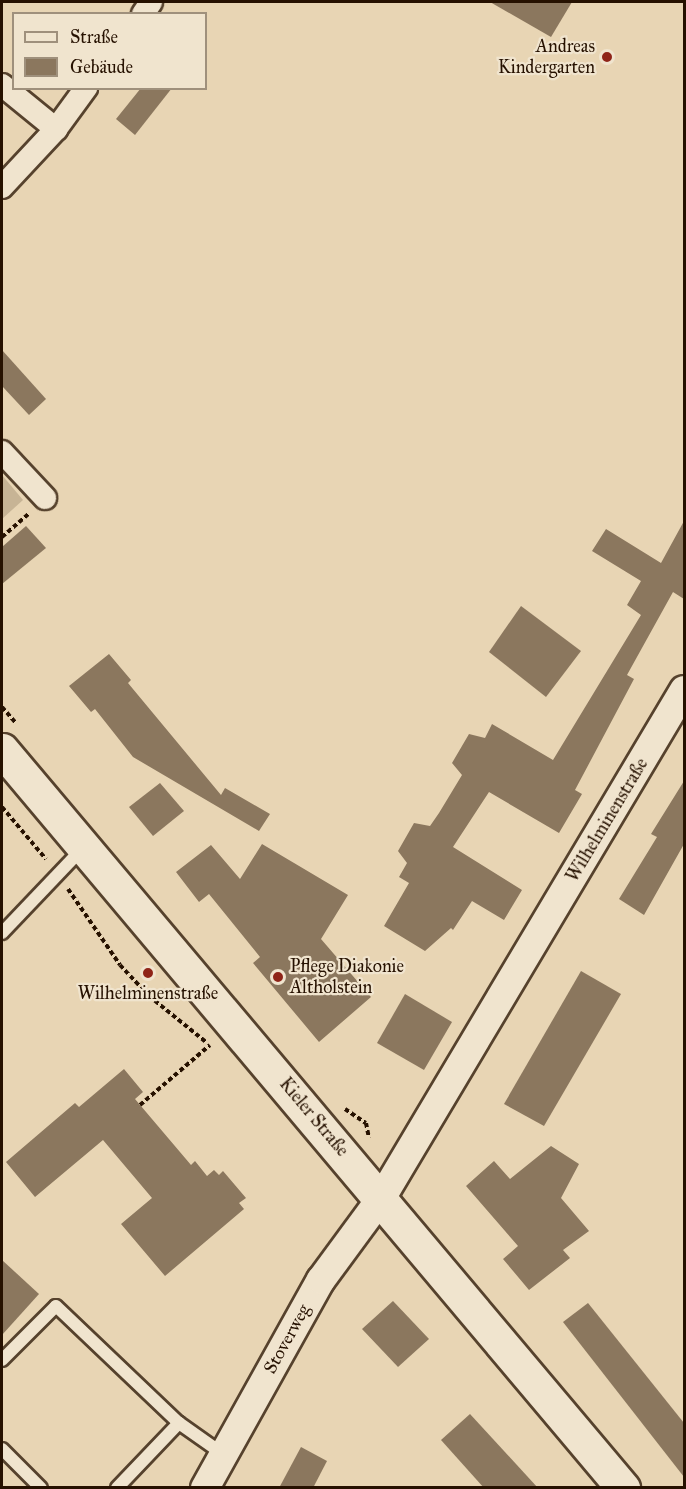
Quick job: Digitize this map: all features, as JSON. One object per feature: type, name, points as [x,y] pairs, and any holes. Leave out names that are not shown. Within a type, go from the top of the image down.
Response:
[{"type":"main road","name":"Kieler Straße","points":[[2,750],[382,1197],[623,1488]]},
{"type":"street","points":[[2,85],[56,129]]},
{"type":"street","points":[[2,187],[56,129],[85,90]]},
{"type":"street","points":[[2,452],[45,498]]},
{"type":"street","name":"Wilhelminenstraße","points":[[382,1197],[684,690]]},
{"type":"street","name":"Stoverweg","points":[[205,1488],[321,1280],[382,1197]]},
{"type":"lane","points":[[2,933],[85,846]]},
{"type":"lane","points":[[2,1360],[56,1306],[179,1423],[223,1454]]},
{"type":"lane","points":[[117,1488],[179,1423]]},
{"type":"lane","points":[[2,1449],[41,1488]]},
{"type":"path","points":[[2,537],[45,498]]},
{"type":"path","points":[[2,807],[59,874],[120,965],[149,996],[218,1055]]},
{"type":"path","points":[[140,1105],[210,1046]]},
{"type":"shaded area","points":[[2,475],[23,500],[2,519]]},
{"type":"building","points":[[490,2],[572,2],[551,37]]},
{"type":"building","points":[[139,90],[170,90],[135,135],[116,119]]},
{"type":"building","points":[[2,350],[46,399],[29,415],[2,386]]},
{"type":"building","points":[[684,521],[684,599],[673,592],[627,675],[634,679],[575,790],[582,794],[559,833],[489,792],[453,847],[522,890],[504,920],[472,901],[453,930],[451,928],[425,951],[384,926],[409,883],[399,877],[407,863],[398,851],[414,823],[430,826],[439,813],[462,775],[452,763],[469,734],[485,738],[492,724],[553,760],[641,615],[627,605],[641,581],[592,551],[606,529],[661,563]]},
{"type":"building","points":[[26,526],[46,548],[2,584],[2,547]]},
{"type":"building","points":[[521,606],[581,651],[546,697],[489,652]]},
{"type":"building","points":[[109,654],[131,680],[128,683],[221,795],[225,788],[270,814],[259,831],[133,757],[95,709],[91,712],[69,686]]},
{"type":"building","points":[[684,781],[684,844],[644,915],[619,899],[657,837],[651,834]]},
{"type":"building","points":[[160,783],[184,811],[153,836],[129,807]]},
{"type":"building","points":[[262,844],[348,895],[321,939],[371,997],[319,1042],[253,963],[260,957],[209,894],[199,902],[176,872],[211,845],[240,879]]},
{"type":"building","points":[[581,971],[621,994],[544,1126],[504,1104]]},
{"type":"building","points":[[405,994],[452,1022],[424,1070],[377,1043]]},
{"type":"building","points":[[124,1069],[143,1092],[135,1099],[191,1165],[195,1161],[207,1176],[214,1170],[219,1175],[223,1171],[246,1198],[239,1203],[244,1209],[165,1276],[121,1224],[152,1198],[103,1140],[35,1197],[6,1162],[75,1103],[79,1107]]},
{"type":"building","points":[[551,1146],[579,1164],[561,1198],[589,1231],[563,1250],[570,1258],[529,1290],[503,1259],[518,1246],[466,1186],[494,1161],[510,1179]]},
{"type":"building","points":[[2,1260],[39,1294],[2,1335]]},
{"type":"building","points":[[393,1301],[429,1339],[398,1367],[362,1329]]},
{"type":"building","points":[[588,1303],[684,1423],[684,1477],[563,1322]]},
{"type":"building","points":[[470,1414],[538,1488],[484,1488],[441,1440]]},
{"type":"building","points":[[301,1447],[327,1461],[313,1488],[279,1488]]},
{"type":"place","name":"Andreas Kindergarten","points":[[607,57]]},
{"type":"place","name":"Wilhelminenstraße","points":[[148,973]]},
{"type":"place","name":"Pflege Diakonie Altholstein","points":[[278,977]]}]
